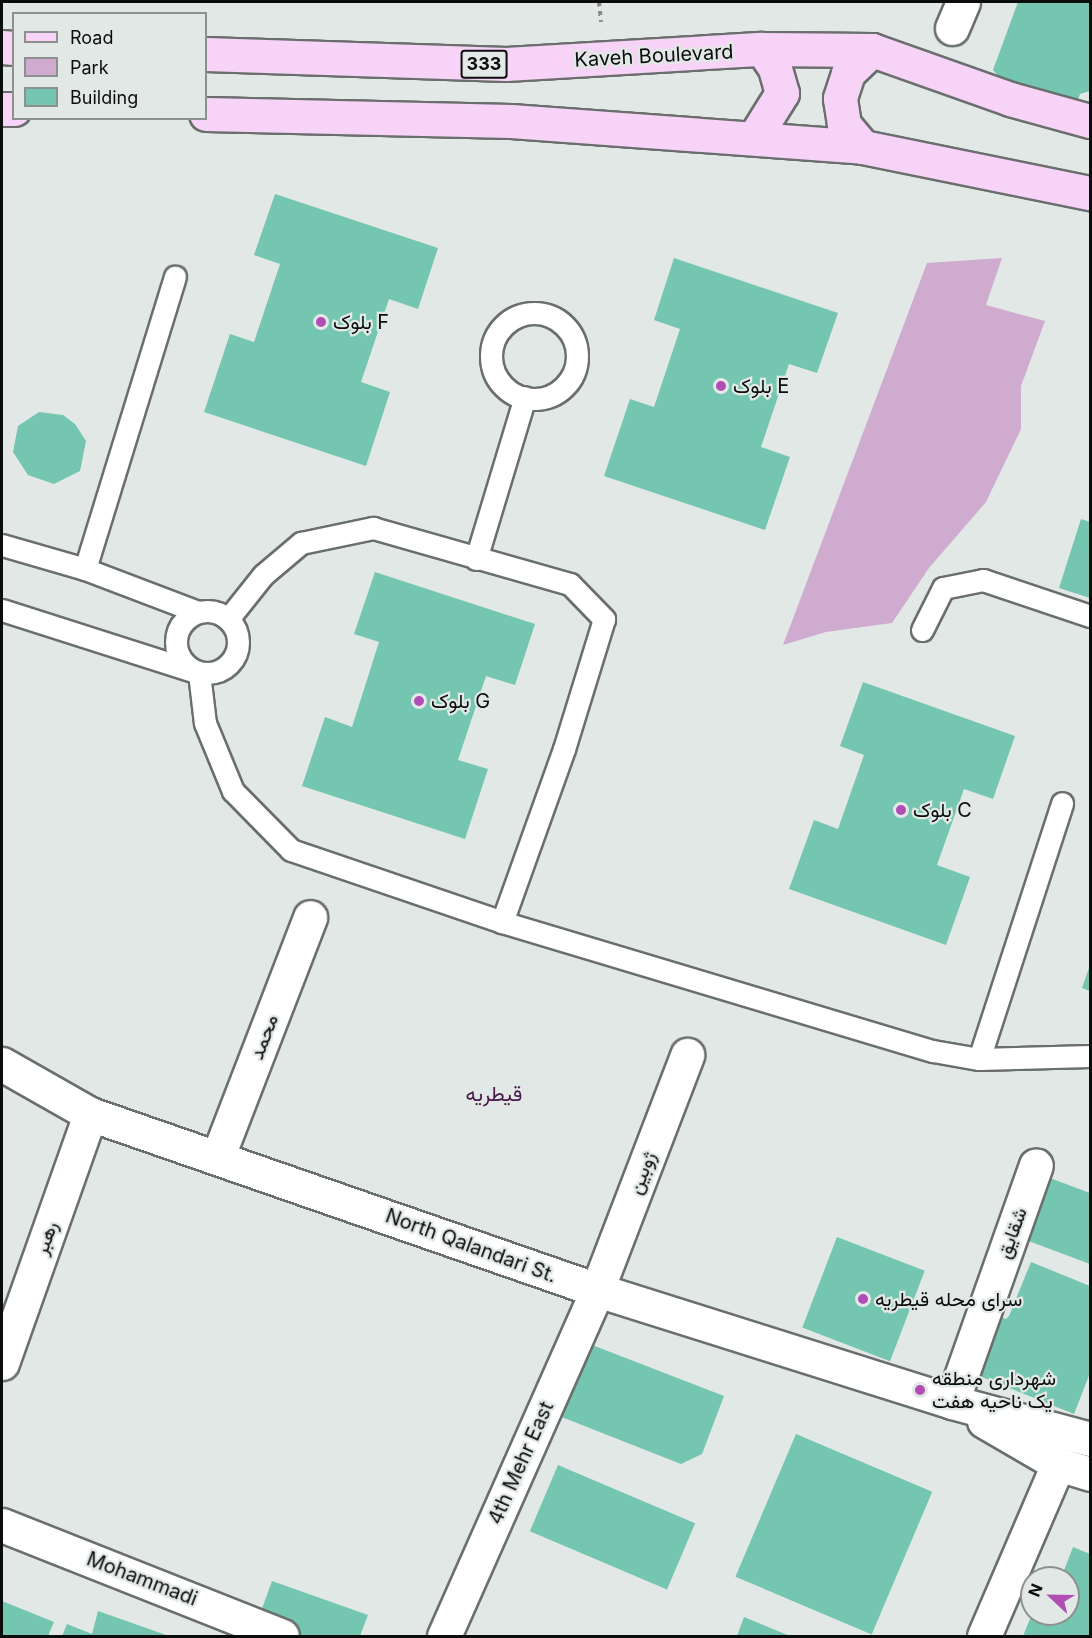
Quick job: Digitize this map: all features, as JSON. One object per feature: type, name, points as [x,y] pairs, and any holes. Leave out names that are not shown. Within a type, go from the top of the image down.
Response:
[{"type":"main road","name":"Kaveh Boulevard","points":[[207,54],[506,64],[762,49],[872,50],[1010,99],[1090,121]]},
{"type":"main road","points":[[754,138],[782,93],[776,68],[762,49]]},
{"type":"main road","points":[[863,147],[844,124],[840,98],[848,73],[872,50]]},
{"type":"main road","points":[[207,114],[511,121],[863,147],[1090,193]]},
{"type":"street","name":"محمد","points":[[218,1156],[310,917]]},
{"type":"street","name":"ژوبین","points":[[597,1290],[687,1056]]},
{"type":"street","name":"North Qalandari St.","points":[[2,1064],[90,1114],[218,1156],[597,1290],[952,1402],[1090,1439]]},
{"type":"street","name":"رهبر","points":[[2,1363],[90,1114]]},
{"type":"street","name":"شقایق","points":[[952,1402],[1036,1165]]},
{"type":"street","name":"4th Mehr East","points":[[444,1636],[597,1290]]},
{"type":"street","name":"North Qalandari St.","points":[[952,1402],[1058,1464],[1090,1474]]},
{"type":"street","points":[[984,1636],[1058,1464]]},
{"type":"street","name":"Mohammadi","points":[[2,1525],[235,1627],[282,1636]]},
{"type":"lane","points":[[85,568],[175,277]]},
{"type":"lane","points":[[532,313],[546,315],[559,320],[575,343],[575,370],[557,392],[544,398],[525,397],[504,386],[496,375],[492,347],[497,334],[512,319],[532,313]]},
{"type":"lane","points":[[476,559],[525,397]]},
{"type":"lane","points":[[228,619],[263,575],[302,543],[373,528],[570,584],[604,619],[564,749],[502,922]]},
{"type":"lane","points":[[2,545],[85,568],[198,612],[219,613],[228,619],[238,637],[234,658],[219,672],[199,673],[2,610]]},
{"type":"lane","points":[[922,630],[943,588],[983,580],[1090,616]]},
{"type":"lane","points":[[198,612],[182,624],[175,643],[182,662],[199,673]]},
{"type":"lane","points":[[199,673],[205,723],[233,791],[291,850],[502,922],[933,1051],[979,1059],[1090,1056]]},
{"type":"lane","points":[[979,1059],[1062,803]]},
{"type":"green space","points":[[1002,258],[986,305],[1045,321],[1021,386],[1021,429],[986,502],[929,568],[892,623],[826,632],[783,645],[927,263]]},
{"type":"building","points":[[1018,2],[1090,2],[1090,91],[1080,94],[1074,112],[996,86],[999,77],[993,70]]},
{"type":"building","name":"بلوک F","points":[[275,194],[438,248],[418,309],[389,299],[361,382],[390,392],[366,466],[204,412],[230,334],[254,342],[280,264],[254,255]]},
{"type":"building","name":"بلوک E","points":[[674,258],[838,313],[817,373],[789,364],[761,447],[790,457],[765,530],[604,476],[630,399],[654,407],[680,329],[654,320]]},
{"type":"building","points":[[39,412],[63,415],[75,424],[86,441],[80,471],[54,484],[28,475],[13,452],[18,426]]},
{"type":"building","points":[[1081,519],[1090,522],[1090,598],[1059,588]]},
{"type":"building","name":"بلوک G","points":[[375,572],[535,624],[515,685],[486,676],[458,760],[488,769],[465,839],[302,786],[325,717],[352,727],[379,642],[354,634]]},
{"type":"building","name":"بلوک C","points":[[863,682],[1015,736],[993,799],[964,789],[937,865],[970,877],[946,945],[789,889],[814,820],[838,829],[864,755],[840,746]]},
{"type":"building","points":[[1090,965],[1090,991],[1082,988]]},
{"type":"building","points":[[1050,1178],[1090,1193],[1090,1264],[1026,1240]]},
{"type":"building","name":"سرای محله قیطریه","points":[[837,1237],[925,1271],[890,1361],[802,1328]]},
{"type":"building","points":[[1031,1262],[1090,1286],[1090,1373],[1074,1414],[972,1373],[996,1315],[1006,1319],[1009,1316]]},
{"type":"building","points":[[587,1343],[724,1396],[702,1454],[681,1464],[559,1416]]},
{"type":"building","points":[[796,1434],[932,1492],[872,1635],[735,1577]]},
{"type":"building","points":[[558,1465],[695,1523],[667,1589],[530,1531]]},
{"type":"building","points":[[1073,1547],[1090,1554],[1090,1636],[1023,1636],[1027,1626],[1080,1626],[1080,1566],[1066,1566]]},
{"type":"building","points":[[272,1581],[368,1615],[360,1636],[252,1636]]},
{"type":"building","points":[[2,1601],[54,1622],[48,1636],[2,1636]]},
{"type":"building","points":[[98,1611],[169,1636],[62,1636],[67,1624],[92,1634]]},
{"type":"building","points":[[744,1617],[790,1636],[737,1636]]},
{"type":"place","name":"بلوک F","points":[[321,322]]},
{"type":"place","name":"بلوک E","points":[[721,386]]},
{"type":"place","name":"بلوک G","points":[[419,701]]},
{"type":"place","name":"بلوک C","points":[[901,810]]},
{"type":"place","name":"سرای محله قیطریه","points":[[863,1299]]},
{"type":"place","name":"شهرداری منطقه یک ناحیه هفت","points":[[920,1390]]},
{"type":"district","name":"قیطریه","points":[[494,1094]]}]
